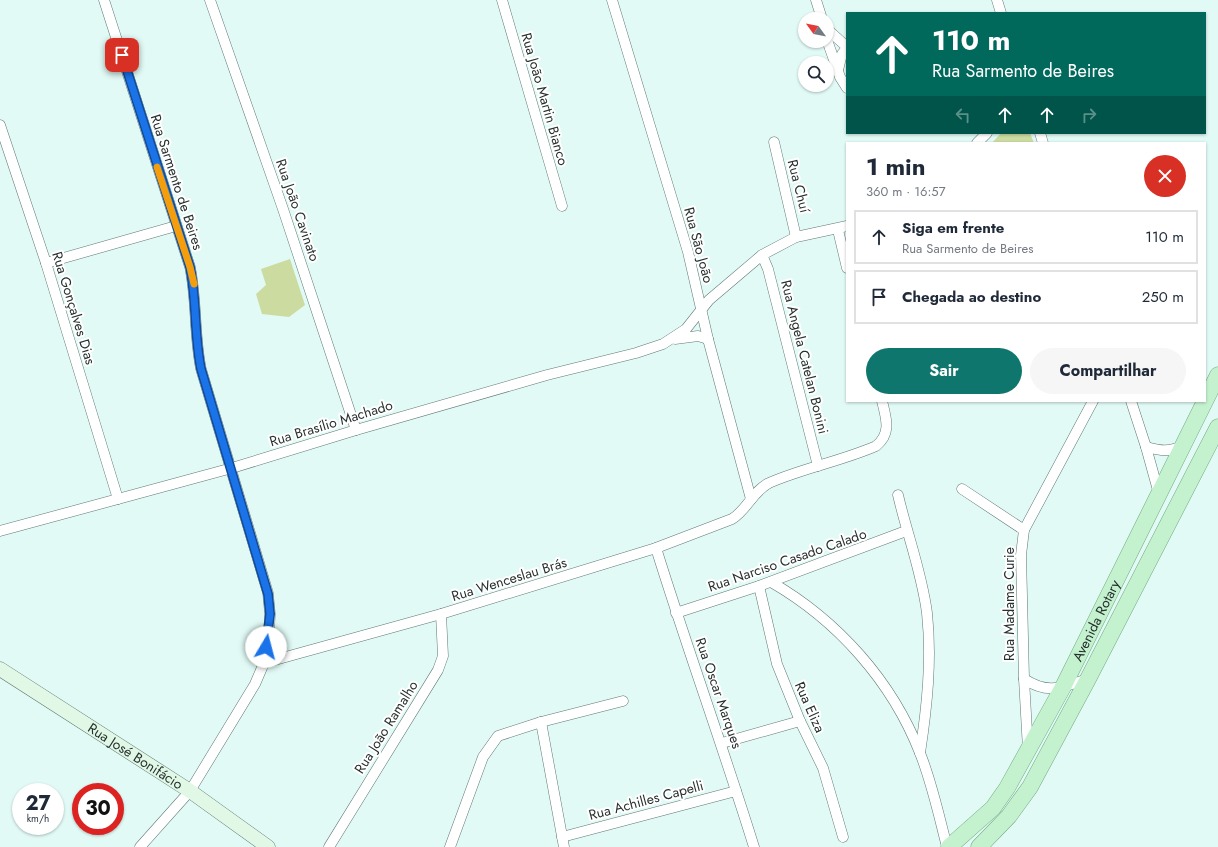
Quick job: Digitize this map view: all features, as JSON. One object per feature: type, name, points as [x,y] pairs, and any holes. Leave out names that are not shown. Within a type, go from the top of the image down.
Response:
[{"type":"main road","name":"Avenida Rotary","points":[[1206,399],[1218,375]]},
{"type":"main road","name":"Avenida Rotary","points":[[948,847],[993,808],[1007,788],[1028,752],[1063,687],[1205,402]]},
{"type":"main road","name":"Avenida Rotary","points":[[979,847],[1009,816],[1023,797],[1088,679],[1218,427]]},
{"type":"street","name":"Rua Sarmento de Beires","points":[[104,0],[190,267],[194,284],[195,330],[201,369],[232,468],[268,594],[270,626],[264,663],[248,698],[190,791],[140,847]]},
{"type":"street","name":"Rua João Cavinato","points":[[210,0],[283,209],[356,430]]},
{"type":"street","name":"Rua João Martin Bianco","points":[[502,0],[562,206]]},
{"type":"street","name":"Rua São João","points":[[612,0],[688,252],[708,339],[751,499]]},
{"type":"street","points":[[816,0],[820,12]]},
{"type":"street","points":[[997,0],[1001,12]]},
{"type":"street","points":[[834,35],[846,46]]},
{"type":"street","points":[[830,48],[840,77],[846,86]]},
{"type":"street","points":[[838,70],[840,58],[846,49]]},
{"type":"street","name":"Rua Gonçalves Dias","points":[[0,125],[3,145],[46,263],[118,499]]},
{"type":"street","points":[[978,142],[986,134]]},
{"type":"street","name":"Rua Chuí","points":[[774,142],[796,237]]},
{"type":"street","points":[[46,263],[176,226]]},
{"type":"street","points":[[842,228],[846,260]]},
{"type":"street","name":"Rua Brasílio Machado","points":[[669,341],[686,329],[708,300],[762,255],[796,237],[842,228]]},
{"type":"street","name":"Rua Angela Catelan Bonini","points":[[762,255],[768,269],[818,466]]},
{"type":"street","name":"Rua Brasílio Machado","points":[[0,531],[232,468],[356,430],[540,377],[636,353],[669,341],[698,336],[708,339]]},
{"type":"street","name":"Rua Wenceslau Brás","points":[[264,663],[441,614],[656,548],[732,520],[741,514],[751,499],[768,484],[876,446],[881,441],[888,425],[882,402]]},
{"type":"street","name":"Rua Madame Curie","points":[[1028,752],[1024,679],[1021,555],[1024,530],[1092,402]]},
{"type":"street","points":[[1131,402],[1159,494]]},
{"type":"street","points":[[1146,447],[1162,451],[1172,451],[1184,444]]},
{"type":"street","name":"Rua Madame Curie","points":[[962,489],[1024,530]]},
{"type":"street","points":[[898,495],[906,531],[921,581],[927,614],[928,698],[920,753]]},
{"type":"street","name":"Rua Narciso Casado Calado","points":[[676,613],[759,586],[906,531]]},
{"type":"street","name":"Rua Oscar Marques","points":[[656,548],[676,613],[722,743],[754,847]]},
{"type":"street","points":[[770,582],[816,611],[835,628],[864,660],[892,698],[920,753],[948,847]]},
{"type":"street","name":"Rua Eliza","points":[[759,586],[777,664],[800,721],[823,768],[843,837]]},
{"type":"street","name":"Rua João Ramalho","points":[[329,847],[441,663],[443,645],[441,614]]},
{"type":"street","name":"Rua José Bonifácio","points":[[0,668],[190,791],[268,847]]},
{"type":"street","name":"Rua Madame Curie","points":[[1024,679],[1039,688],[1063,687],[1088,679]]},
{"type":"street","points":[[450,847],[483,757],[492,743],[502,734],[624,700]]},
{"type":"street","points":[[722,743],[800,721]]},
{"type":"street","points":[[541,722],[564,847]]},
{"type":"street","name":"Rua Achilles Capelli","points":[[562,836],[736,791]]},
{"type":"green space","points":[[1000,134],[1030,134],[1034,142],[993,142]]},
{"type":"green space","points":[[290,259],[305,305],[289,317],[262,314],[256,294],[266,285],[261,269]]},
{"type":"slow traffic","points":[[157,167],[190,267],[194,284]]},
{"type":"route","points":[[122,55],[190,267],[194,284],[194,319],[201,369],[232,468],[268,594],[270,614],[266,647]]}]
